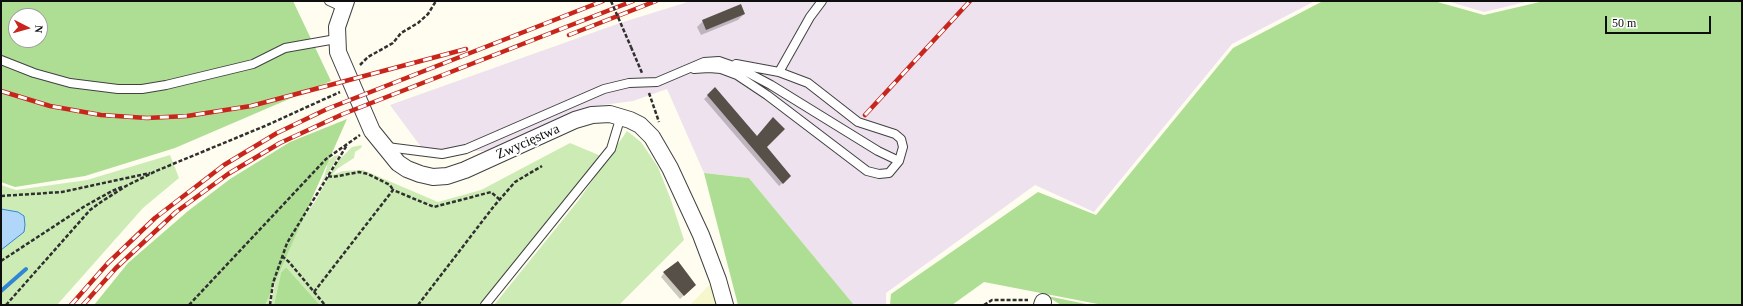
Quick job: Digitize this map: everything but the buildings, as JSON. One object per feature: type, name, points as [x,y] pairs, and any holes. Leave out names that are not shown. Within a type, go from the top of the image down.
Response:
[{"type":"street","name":"Zwycięstwa","points":[[339,3],[336,39],[338,52],[372,131],[394,159],[408,169],[427,176],[447,176],[465,170],[584,117],[600,114],[621,116],[647,131],[658,146],[701,235],[726,305]]},
{"type":"lane","points":[[779,72],[810,17],[822,1]]},
{"type":"lane","points":[[1,60],[34,73],[70,83],[118,89],[142,89],[166,85],[253,64],[286,48],[336,39]]},
{"type":"lane","points":[[719,61],[739,68],[771,85],[878,151],[899,161]]},
{"type":"lane","points":[[384,147],[442,154],[466,149],[604,89],[629,83],[657,82],[679,71],[704,62],[719,61],[779,72],[808,83],[858,122],[895,134],[901,139],[904,147],[899,161],[889,173],[879,174],[867,171],[786,109],[737,75],[721,69],[708,68],[679,71]]},
{"type":"lane","points":[[485,305],[611,148],[621,116]]},
{"type":"path","points":[[1,261],[85,206],[112,191],[126,186],[350,82],[358,72],[360,64],[368,57],[393,43],[401,33],[418,23],[428,14],[436,1]]},
{"type":"path","points":[[611,1],[646,82],[659,124]]},
{"type":"path","points":[[189,305],[326,159],[356,137],[372,131]]},
{"type":"path","points":[[270,305],[273,283],[282,256],[294,232],[348,142]]},
{"type":"path","points":[[418,305],[500,199],[515,182],[542,166]]},
{"type":"path","points":[[1,196],[24,196],[62,192],[131,178],[156,171]]},
{"type":"path","points":[[328,176],[333,177],[358,172],[368,174],[390,185],[392,190],[434,207],[491,192],[500,199]]},
{"type":"path","points":[[6,305],[90,210],[126,186]]},
{"type":"path","points":[[314,292],[392,190]]},
{"type":"path","points":[[282,256],[289,262],[325,305]]},
{"type":"path","points":[[984,305],[992,300],[1018,299],[1043,304]]},
{"type":"shaded area","points":[[691,1],[1315,1],[1232,44],[1094,212],[1035,185],[886,293],[886,305],[854,305],[749,178],[704,173],[667,89],[633,101],[595,106],[557,119],[488,151],[424,151],[390,105],[620,23]]},
{"type":"shaded area","points":[[1447,1],[1530,1],[1484,12]]},
{"type":"green space","points":[[1,1],[293,1],[331,81],[175,148],[85,176],[15,187],[1,182]]},
{"type":"green space","points":[[1323,1],[1434,1],[1484,15],[1544,1],[1742,1],[1742,305],[1103,305],[984,282],[952,305],[890,305],[891,294],[1038,192],[1096,215],[1233,48]]},
{"type":"green space","points":[[347,119],[265,305],[94,305],[128,263],[188,211],[230,179],[290,142]]},
{"type":"green space","points":[[627,131],[641,142],[658,167],[684,240],[619,305],[494,305],[578,201]]},
{"type":"green space","points":[[570,143],[601,156],[482,305],[320,305],[286,267],[281,274],[274,305],[271,305],[276,277],[300,223],[316,200],[337,162],[352,147],[362,145],[361,148],[355,152],[354,158],[337,169],[332,175],[343,171],[363,170],[438,202],[481,190]]},
{"type":"green space","points":[[170,155],[179,178],[143,208],[57,305],[1,305],[1,185],[16,190],[87,180]]},
{"type":"green space","points":[[339,155],[318,189],[324,177],[327,166],[326,163],[334,156]]},
{"type":"green space","points":[[704,173],[749,178],[854,305],[738,305]]},
{"type":"green space","points":[[317,191],[286,243],[277,265],[269,305],[264,305],[269,293],[275,265],[286,237]]},
{"type":"green space","points":[[286,267],[320,305],[274,305],[281,273]]},
{"type":"green space","points":[[712,282],[718,305],[690,305]]},
{"type":"green space","points":[[1047,296],[1091,305],[1061,305]]},
{"type":"water","points":[[1,209],[18,212],[24,216],[25,225],[24,232],[1,250]]},
{"type":"waterway","points":[[1,291],[26,269]]},
{"type":"railway","points":[[71,305],[108,263],[155,218],[224,165],[277,133],[327,109],[603,1]]},
{"type":"railway","points":[[83,305],[116,268],[176,212],[228,174],[280,143],[343,114],[633,1]]},
{"type":"railway","points":[[569,35],[656,1]]},
{"type":"railway","points":[[865,115],[970,1]]},
{"type":"railway","points":[[1,91],[50,106],[101,115],[147,118],[187,116],[251,106],[466,49]]}]
